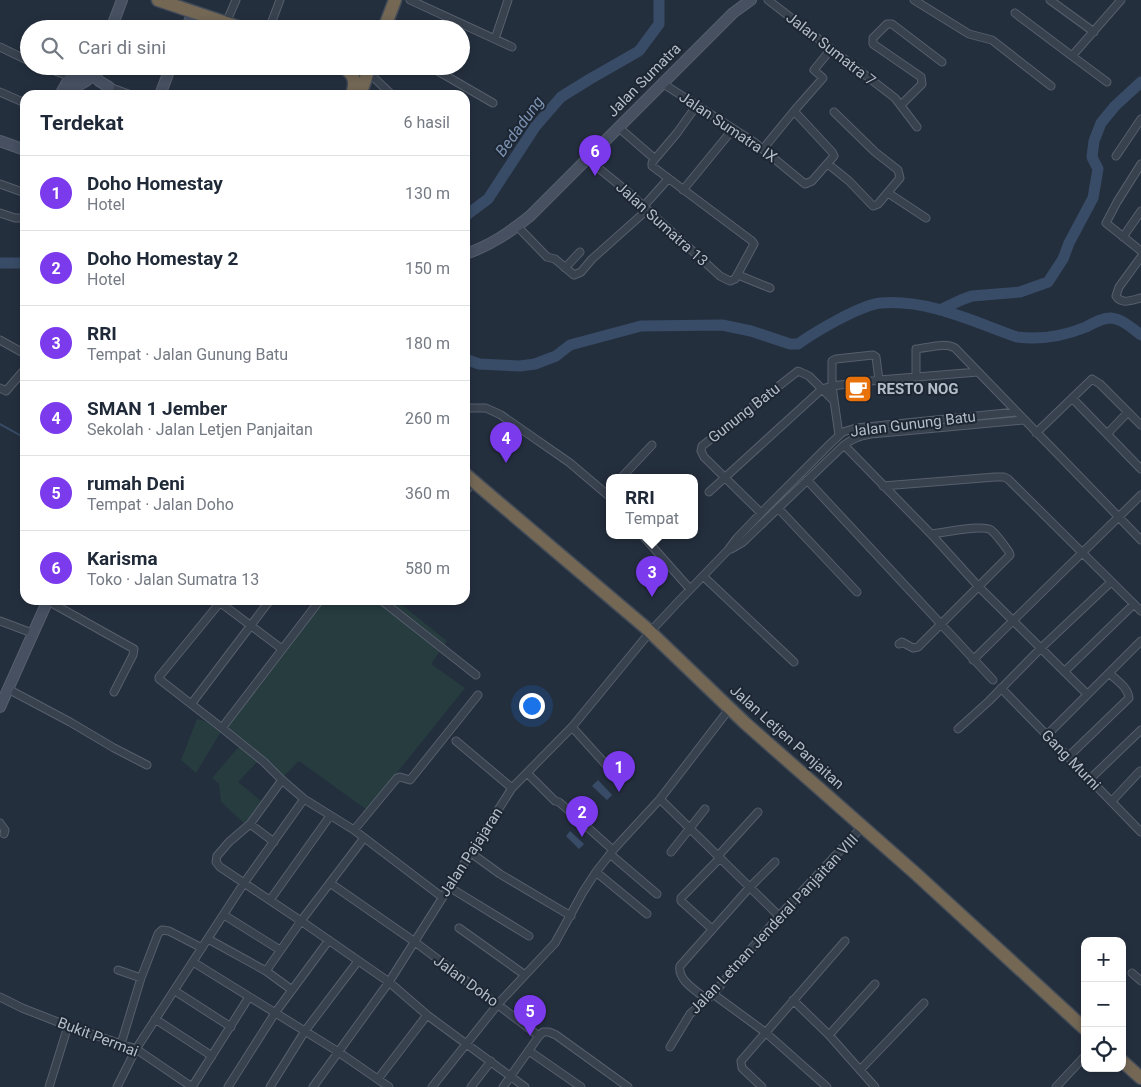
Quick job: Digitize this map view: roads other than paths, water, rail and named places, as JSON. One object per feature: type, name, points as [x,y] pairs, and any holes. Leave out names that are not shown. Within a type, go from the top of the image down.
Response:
[{"type":"highway","points":[[158,0],[219,20]]},
{"type":"highway","points":[[387,20],[395,0]]},
{"type":"highway","points":[[352,75],[355,80],[353,90]]},
{"type":"highway","points":[[362,90],[367,75]]},
{"type":"highway","name":"Jalan Letjen Panjaitan","points":[[470,479],[650,632],[730,708],[863,826],[1083,1027]]},
{"type":"highway","points":[[1126,1064],[1139,1072]]},
{"type":"main road","points":[[114,20],[122,0]]},
{"type":"main road","name":"Jalan Sumatra","points":[[470,252],[485,247],[518,226],[733,13],[751,0]]},
{"type":"main road","points":[[190,20],[193,12]]},
{"type":"main road","points":[[65,90],[79,75]]},
{"type":"main road","points":[[97,75],[99,81],[107,90]]},
{"type":"main road","points":[[162,90],[168,75]]},
{"type":"main road","points":[[72,90],[73,83]]},
{"type":"main road","points":[[0,141],[20,148]]},
{"type":"main road","points":[[0,707],[46,605]]},
{"type":"street","points":[[227,20],[236,0]]},
{"type":"street","points":[[272,20],[280,0]]},
{"type":"street","points":[[410,0],[454,20]]},
{"type":"street","points":[[495,39],[508,0]]},
{"type":"street","name":"Jalan Sumatra 7","points":[[768,0],[895,98],[917,127]]},
{"type":"street","points":[[914,0],[968,34],[992,40],[1051,86]]},
{"type":"street","points":[[1050,0],[1094,32]]},
{"type":"street","points":[[1072,56],[1121,0]]},
{"type":"street","points":[[1015,13],[1106,82]]},
{"type":"street","points":[[901,105],[922,84],[922,79],[873,44],[873,38],[887,24],[892,24],[942,62]]},
{"type":"street","points":[[470,28],[512,47]]},
{"type":"street","points":[[0,47],[20,57]]},
{"type":"street","points":[[763,149],[823,78],[814,70],[831,49]]},
{"type":"street","points":[[64,75],[73,83]]},
{"type":"street","points":[[374,75],[388,90]]},
{"type":"street","points":[[445,75],[493,103]]},
{"type":"street","name":"Jalan Sumatra IX","points":[[662,83],[763,149],[806,185],[828,164],[834,154],[794,111]]},
{"type":"street","points":[[0,92],[20,101]]},
{"type":"street","points":[[697,105],[672,140],[652,163],[652,166],[752,241],[754,244],[738,275],[770,288]]},
{"type":"street","points":[[828,164],[850,181],[873,206],[878,204],[900,178],[898,170],[875,152],[834,112]]},
{"type":"street","points":[[1116,156],[1141,119]]},
{"type":"street","points":[[618,127],[655,159]]},
{"type":"street","points":[[683,190],[733,129]]},
{"type":"street","name":"Jalan Sumatra 13","points":[[586,158],[720,276],[732,281],[738,275]]},
{"type":"street","points":[[1141,164],[1106,221],[1106,224],[1141,251]]},
{"type":"street","points":[[518,226],[547,257],[554,259],[574,275],[578,274],[645,208],[668,179]]},
{"type":"street","points":[[0,184],[20,191]]},
{"type":"street","points":[[888,193],[926,218]]},
{"type":"street","points":[[1123,237],[1141,211]]},
{"type":"street","points":[[0,213],[20,218]]},
{"type":"street","points":[[565,268],[580,252]]},
{"type":"street","points":[[1141,257],[1119,287],[1116,296],[1124,302],[1141,298]]},
{"type":"street","points":[[0,340],[20,351]]},
{"type":"street","points":[[916,377],[916,350],[953,346],[1036,434],[1141,540]]},
{"type":"street","points":[[839,435],[832,386],[831,366],[834,359],[872,355],[876,357],[879,380]]},
{"type":"street","name":"Gunung Batu","points":[[761,512],[701,453],[700,449],[796,372],[801,371],[805,373],[834,401]]},
{"type":"street","points":[[710,492],[822,389],[879,380],[978,372]]},
{"type":"street","points":[[0,388],[6,391],[20,375]]},
{"type":"street","points":[[1036,434],[1092,379],[1100,384],[1141,425]]},
{"type":"street","points":[[1072,398],[1141,469]]},
{"type":"street","points":[[470,408],[486,408],[501,415],[570,463],[606,492]]},
{"type":"street","name":"Jalan Gunung Batu","points":[[728,550],[743,542],[817,470],[852,439],[882,429],[1016,412]]},
{"type":"street","points":[[1107,434],[1128,412]]},
{"type":"street","name":"Jalan Gunung Batu","points":[[650,632],[728,550],[761,512],[839,435],[856,428],[882,429],[1023,420]]},
{"type":"street","points":[[625,474],[652,445]]},
{"type":"street","points":[[844,445],[931,534],[978,586],[1087,694]]},
{"type":"street","points":[[810,464],[817,470]]},
{"type":"street","points":[[883,486],[1004,477],[1018,488],[1141,610]]},
{"type":"street","points":[[807,480],[993,680]]},
{"type":"street","points":[[973,660],[1141,495]]},
{"type":"street","points":[[778,508],[857,592]]},
{"type":"street","points":[[899,644],[902,642],[913,648],[918,647],[1010,555],[1010,552],[996,535],[991,530],[985,528],[931,534]]},
{"type":"street","points":[[646,539],[690,589]]},
{"type":"street","points":[[703,576],[794,662]]},
{"type":"street","points":[[958,729],[1111,582]]},
{"type":"street","points":[[1065,671],[1134,604]]},
{"type":"street","points":[[57,605],[134,648],[133,655],[114,692]]},
{"type":"street","points":[[216,605],[159,677],[160,679],[264,762],[304,800],[354,830],[442,897]]},
{"type":"street","points":[[224,605],[282,648]]},
{"type":"street","points":[[192,703],[266,605]]},
{"type":"street","points":[[222,728],[316,605]]},
{"type":"street","points":[[389,605],[476,675]]},
{"type":"street","points":[[0,621],[32,633]]},
{"type":"street","name":"Jalan Pajajaran","points":[[316,1086],[337,1051],[389,982],[512,788],[572,727],[650,632]]},
{"type":"street","points":[[1047,735],[1141,641]]},
{"type":"street","points":[[1069,756],[1129,698],[1129,693],[1109,673]]},
{"type":"street","name":"Gang Murni","points":[[1001,688],[1141,832]]},
{"type":"street","points":[[8,689],[147,765]]},
{"type":"street","points":[[354,830],[397,778],[410,780],[478,695]]},
{"type":"street","points":[[432,1087],[498,1004],[555,943],[596,872],[660,799],[730,708]]},
{"type":"street","points":[[572,727],[618,778]]},
{"type":"street","points":[[1090,779],[1141,730]]},
{"type":"street","points":[[456,741],[512,788]]},
{"type":"street","points":[[1112,801],[1140,772]]},
{"type":"street","points":[[527,773],[657,894]]},
{"type":"street","points":[[282,780],[250,824],[229,842],[217,856],[216,862],[220,868],[389,982],[427,1015],[525,1087]]},
{"type":"street","points":[[660,799],[778,916]]},
{"type":"street","points":[[128,1087],[119,1084],[136,1049],[244,883],[304,800]]},
{"type":"street","points":[[671,852],[705,809]]},
{"type":"street","points":[[712,929],[681,901],[681,898],[758,812]]},
{"type":"street","points":[[270,900],[330,816]]},
{"type":"street","points":[[0,823],[6,830],[4,834]]},
{"type":"street","points":[[250,824],[274,842]]},
{"type":"street","name":"Jalan Letnan Jenderal Panjaitan VIII","points":[[670,1047],[690,1014],[713,994],[778,916],[863,826]]},
{"type":"street","points":[[266,971],[364,838]]},
{"type":"street","points":[[471,853],[500,874],[570,916]]},
{"type":"street","points":[[706,999],[681,977],[680,966],[749,888],[775,862]]},
{"type":"street","points":[[596,872],[647,914]]},
{"type":"street","name":"Jalan Doho","points":[[330,883],[415,942],[539,1036]]},
{"type":"street","points":[[449,887],[529,936]]},
{"type":"street","points":[[224,915],[280,950]]},
{"type":"street","points":[[458,928],[525,975]]},
{"type":"street","points":[[121,1044],[141,978],[158,934],[162,930],[169,931],[202,948]]},
{"type":"street","points":[[208,939],[266,971],[292,990]]},
{"type":"street","points":[[228,1087],[275,1013],[329,940]]},
{"type":"street","points":[[762,1087],[742,1068],[741,1061],[845,941]]},
{"type":"street","points":[[270,1087],[305,1031],[358,961]]},
{"type":"street","points":[[193,962],[337,1051],[389,1087]]},
{"type":"street","points":[[118,970],[141,978]]},
{"type":"street","points":[[1132,973],[1141,981]]},
{"type":"street","points":[[829,1035],[875,984]]},
{"type":"street","points":[[175,991],[231,1027]]},
{"type":"street","points":[[713,994],[765,1032],[827,1087]]},
{"type":"street","points":[[192,1087],[249,997]]},
{"type":"street","name":"Bukit Permai","points":[[1,998],[68,1026],[136,1049],[192,1087]]},
{"type":"street","points":[[793,1000],[829,1035],[875,1087]]},
{"type":"street","points":[[860,1070],[924,1003]]},
{"type":"street","points":[[378,1079],[427,1015]]},
{"type":"street","points":[[156,1019],[212,1056]]},
{"type":"street","points":[[49,1087],[68,1026]]},
{"type":"street","points":[[503,1087],[539,1036],[544,1032],[549,1032],[556,1035],[628,1087]]},
{"type":"street","points":[[529,1051],[581,1087]]},
{"type":"street","points":[[1056,1087],[1081,1060]]},
{"type":"street","points":[[471,1087],[491,1061]]},
{"type":"water","points":[[598,780],[612,795],[607,800],[592,786]]},
{"type":"water","points":[[570,831],[584,844],[579,849],[566,836]]},
{"type":"waterway","name":"Bedadung","points":[[470,212],[488,199],[535,127],[561,97],[639,51],[659,24],[659,0]]},
{"type":"waterway","points":[[940,310],[972,296],[1020,292],[1048,282],[1063,259],[1069,243],[1093,198],[1098,169],[1092,157],[1094,141],[1101,123],[1115,106],[1141,82]]},
{"type":"waterway","name":"Bedadung","points":[[0,263],[20,263]]},
{"type":"waterway","points":[[470,361],[479,364],[520,366],[535,364],[556,356],[570,345],[641,326],[722,325],[751,331],[790,344],[798,344],[826,326],[850,314],[881,303],[899,303],[933,308],[1017,337],[1044,338],[1061,335],[1107,318],[1123,322],[1141,335]]},
{"type":"waterway","points":[[0,424],[20,435]]},
{"type":"place","name":"Karisma","points":[[595,176]]},
{"type":"place","name":"RESTO NOG","points":[[858,389]]},
{"type":"place","name":"SMAN 1 Jember","points":[[506,463]]},
{"type":"place","name":"RRI","points":[[652,597]]},
{"type":"place","name":"Doho Homestay","points":[[619,792]]},
{"type":"place","name":"Doho Homestay 2","points":[[582,837]]},
{"type":"place","name":"rumah Deni","points":[[530,1036]]}]
